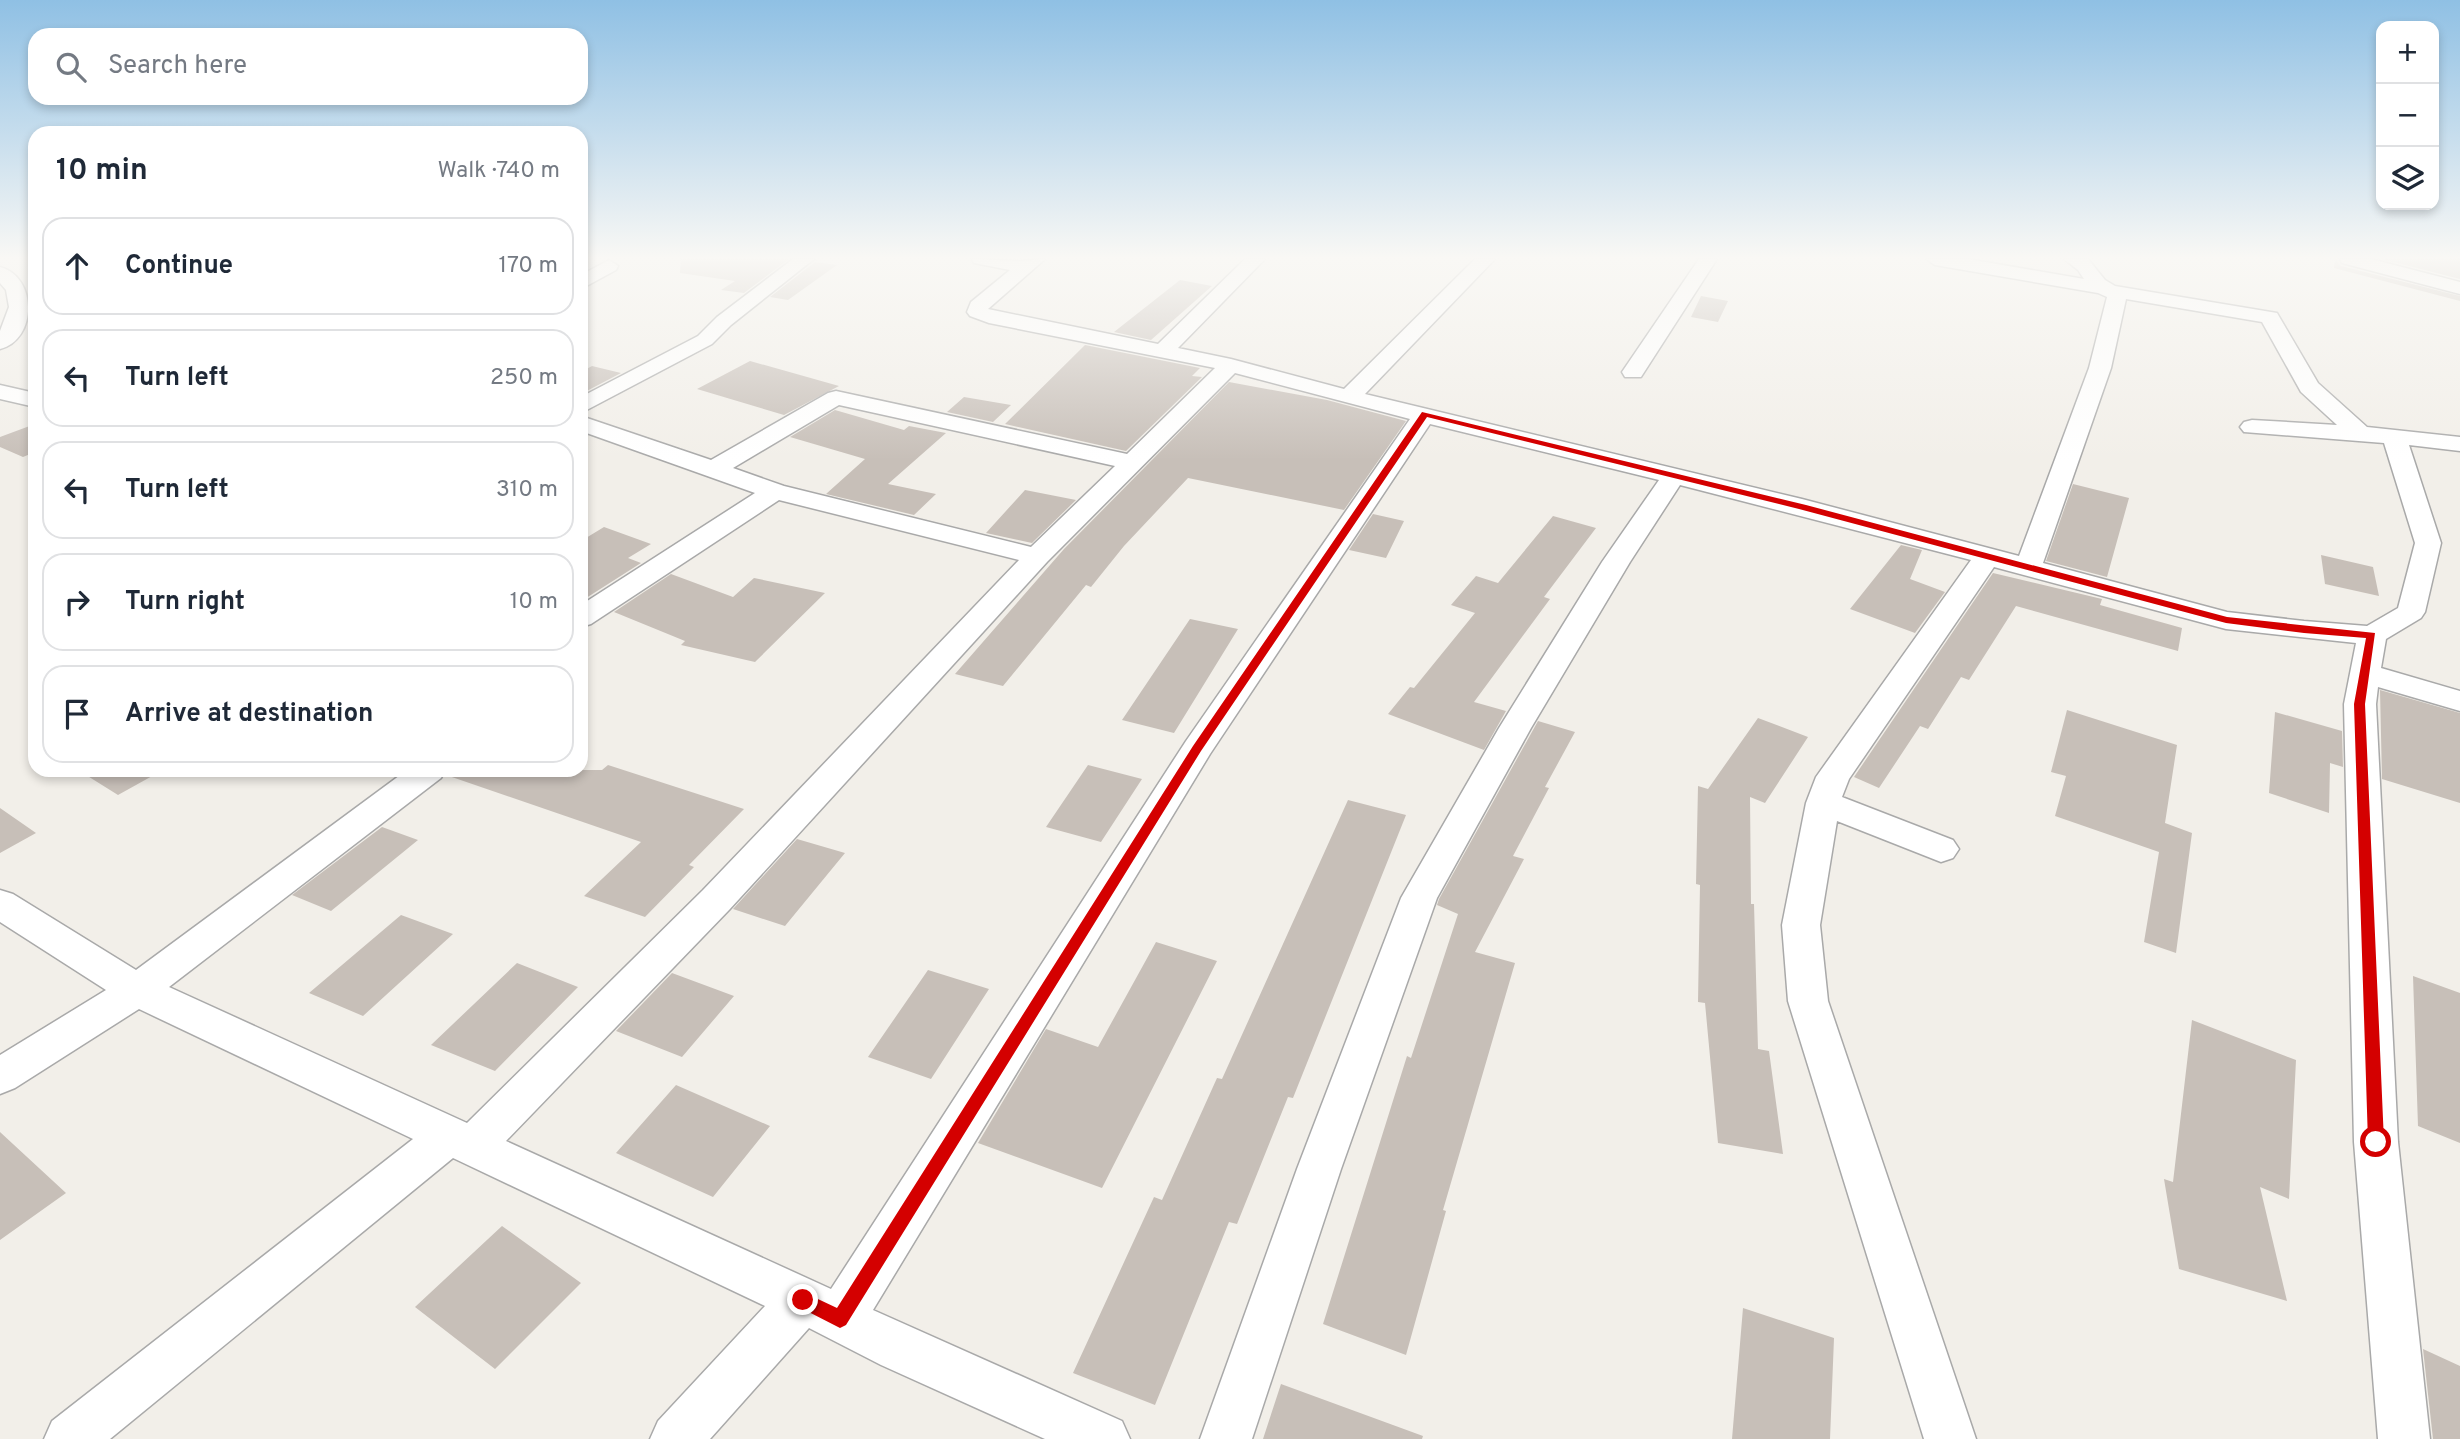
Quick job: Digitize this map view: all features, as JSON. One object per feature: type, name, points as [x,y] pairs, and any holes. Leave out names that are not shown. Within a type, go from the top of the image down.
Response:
[{"type":"street","points":[[0,342],[14,326]]},
{"type":"street","points":[[588,403],[705,340],[719,326]]},
{"type":"street","points":[[1034,326],[1231,365],[1349,397],[1674,475],[2029,565],[2226,620],[2304,630],[2369,654],[2460,701]]},
{"type":"street","points":[[1162,352],[1188,326]]},
{"type":"street","points":[[1349,397],[1419,326]]},
{"type":"street","points":[[1633,372],[1663,326]]},
{"type":"street","points":[[2029,565],[2100,368],[2110,326]]},
{"type":"street","points":[[2275,326],[2309,387],[2360,433]]},
{"type":"street","points":[[70,1439],[460,1141],[716,900],[1037,556],[1231,365]]},
{"type":"street","points":[[0,392],[28,398]]},
{"type":"street","points":[[714,469],[836,398],[1132,462]]},
{"type":"street","points":[[676,1439],[821,1310],[1425,414]]},
{"type":"street","points":[[588,425],[775,491],[1037,556]]},
{"type":"street","points":[[2252,427],[2360,433],[2460,444]]},
{"type":"street","points":[[588,442],[607,432]]},
{"type":"street","points":[[2394,437],[2428,543],[2411,612],[2369,654],[2360,704],[2376,1142],[2404,1439]]},
{"type":"street","points":[[1226,1439],[1319,1169],[1419,898],[1515,728],[1616,562],[1674,475]]},
{"type":"street","points":[[588,613],[775,491]]},
{"type":"street","points":[[1950,1439],[1808,1001],[1801,925],[1823,803],[1833,777],[1919,659],[1988,556]]},
{"type":"street","points":[[0,1076],[137,990],[420,777]]},
{"type":"street","points":[[1823,803],[1941,849]]},
{"type":"street","points":[[0,904],[137,990],[898,1348],[1104,1439]]},
{"type":"building","points":[[1121,326],[1167,326],[1151,340],[1114,332]]},
{"type":"building","points":[[1085,345],[1200,368],[1192,376],[1202,377],[1126,451],[1005,424]]},
{"type":"building","points":[[750,361],[839,386],[784,415],[697,389]]},
{"type":"building","points":[[592,366],[621,373],[588,390],[588,368]]},
{"type":"building","points":[[1229,382],[1327,400],[1406,421],[1344,510],[1188,478],[1124,546],[1091,587],[1086,585],[1003,686],[955,674],[1064,549]]},
{"type":"building","points":[[964,397],[1011,405],[993,422],[947,412]]},
{"type":"building","points":[[835,410],[904,430],[909,426],[946,433],[888,484],[936,494],[914,515],[826,494],[865,459],[790,437]]},
{"type":"building","points":[[28,427],[28,455],[23,457],[0,447],[0,437]]},
{"type":"building","points":[[2073,484],[2129,498],[2107,577],[2046,561]]},
{"type":"building","points":[[1025,490],[1076,500],[1032,543],[986,533]]},
{"type":"building","points":[[1373,514],[1404,521],[1386,558],[1349,550]]},
{"type":"building","points":[[1553,516],[1596,528],[1544,597],[1550,599],[1474,702],[1506,711],[1484,750],[1388,714],[1410,687],[1414,688],[1475,613],[1451,605],[1476,576],[1498,583]]},
{"type":"building","points":[[604,527],[651,544],[628,558],[641,563],[588,597],[588,537]]},
{"type":"building","points":[[1901,545],[1922,550],[1910,579],[1945,592],[1915,633],[1850,609]]},
{"type":"building","points":[[2321,555],[2373,567],[2379,596],[2325,584]]},
{"type":"building","points":[[1993,573],[2102,599],[2100,605],[2182,628],[2178,651],[2016,606],[1969,680],[1961,677],[1928,729],[1920,726],[1879,788],[1854,777]]},
{"type":"building","points":[[671,574],[733,597],[754,578],[825,593],[755,662],[681,645],[685,641],[614,612]]},
{"type":"building","points":[[1190,619],[1238,629],[1174,733],[1122,720]]},
{"type":"building","points":[[2380,690],[2460,713],[2460,803],[2382,779]]},
{"type":"building","points":[[2067,710],[2177,745],[2165,823],[2192,833],[2176,953],[2144,942],[2159,852],[2055,816],[2066,776],[2051,772]]},
{"type":"building","points":[[2275,712],[2342,731],[2343,767],[2330,763],[2329,813],[2269,793]]},
{"type":"building","points":[[1758,718],[1808,737],[1765,803],[1750,797],[1751,904],[1754,904],[1758,1049],[1769,1051],[1783,1154],[1718,1143],[1705,1003],[1698,1002],[1698,786],[1708,789]]},
{"type":"building","points":[[1538,721],[1575,732],[1545,787],[1549,788],[1513,856],[1524,859],[1475,952],[1515,963],[1443,1210],[1446,1211],[1406,1355],[1323,1324],[1407,1056],[1411,1058],[1458,914],[1437,905],[1439,899]]},
{"type":"building","points":[[608,765],[744,809],[689,865],[694,867],[645,917],[584,896],[641,842],[452,777],[588,777],[588,770],[602,770]]},
{"type":"building","points":[[1088,765],[1142,779],[1101,842],[1046,827]]},
{"type":"building","points":[[89,777],[150,777],[118,795]]},
{"type":"building","points":[[1348,800],[1406,815],[1293,1098],[1288,1097],[1237,1224],[1229,1222],[1155,1405],[1073,1373],[1154,1197],[1162,1200],[1217,1078],[1222,1079]]},
{"type":"building","points":[[0,808],[36,833],[0,853]]},
{"type":"building","points":[[382,827],[418,840],[331,911],[292,895]]},
{"type":"building","points":[[797,839],[845,853],[785,926],[733,909]]},
{"type":"building","points":[[401,915],[453,934],[363,1016],[309,993]]},
{"type":"building","points":[[1156,942],[1217,961],[1102,1188],[978,1143],[1046,1029],[1098,1047]]},
{"type":"building","points":[[517,963],[578,987],[495,1071],[431,1045]]},
{"type":"building","points":[[928,970],[989,989],[931,1079],[868,1057]]},
{"type":"building","points":[[672,973],[734,996],[682,1057],[616,1031]]},
{"type":"building","points":[[2413,976],[2460,993],[2460,1143],[2418,1126]]},
{"type":"building","points":[[2192,1020],[2296,1060],[2289,1199],[2260,1187],[2287,1301],[2179,1269],[2164,1179],[2173,1182]]},
{"type":"building","points":[[676,1085],[770,1126],[713,1197],[616,1153]]},
{"type":"building","points":[[0,1132],[66,1193],[0,1240]]},
{"type":"building","points":[[502,1226],[581,1283],[495,1369],[415,1307]]},
{"type":"building","points":[[1743,1308],[1834,1338],[1830,1439],[1732,1439]]},
{"type":"building","points":[[2423,1349],[2460,1366],[2460,1439],[2433,1439]]},
{"type":"building","points":[[1281,1384],[1423,1436],[1422,1439],[1263,1439]]},
{"type":"route","points":[[803,1300],[840,1319],[1197,749],[1425,414],[2029,565],[2226,620],[2372,635],[2360,704],[2376,1142]]}]
